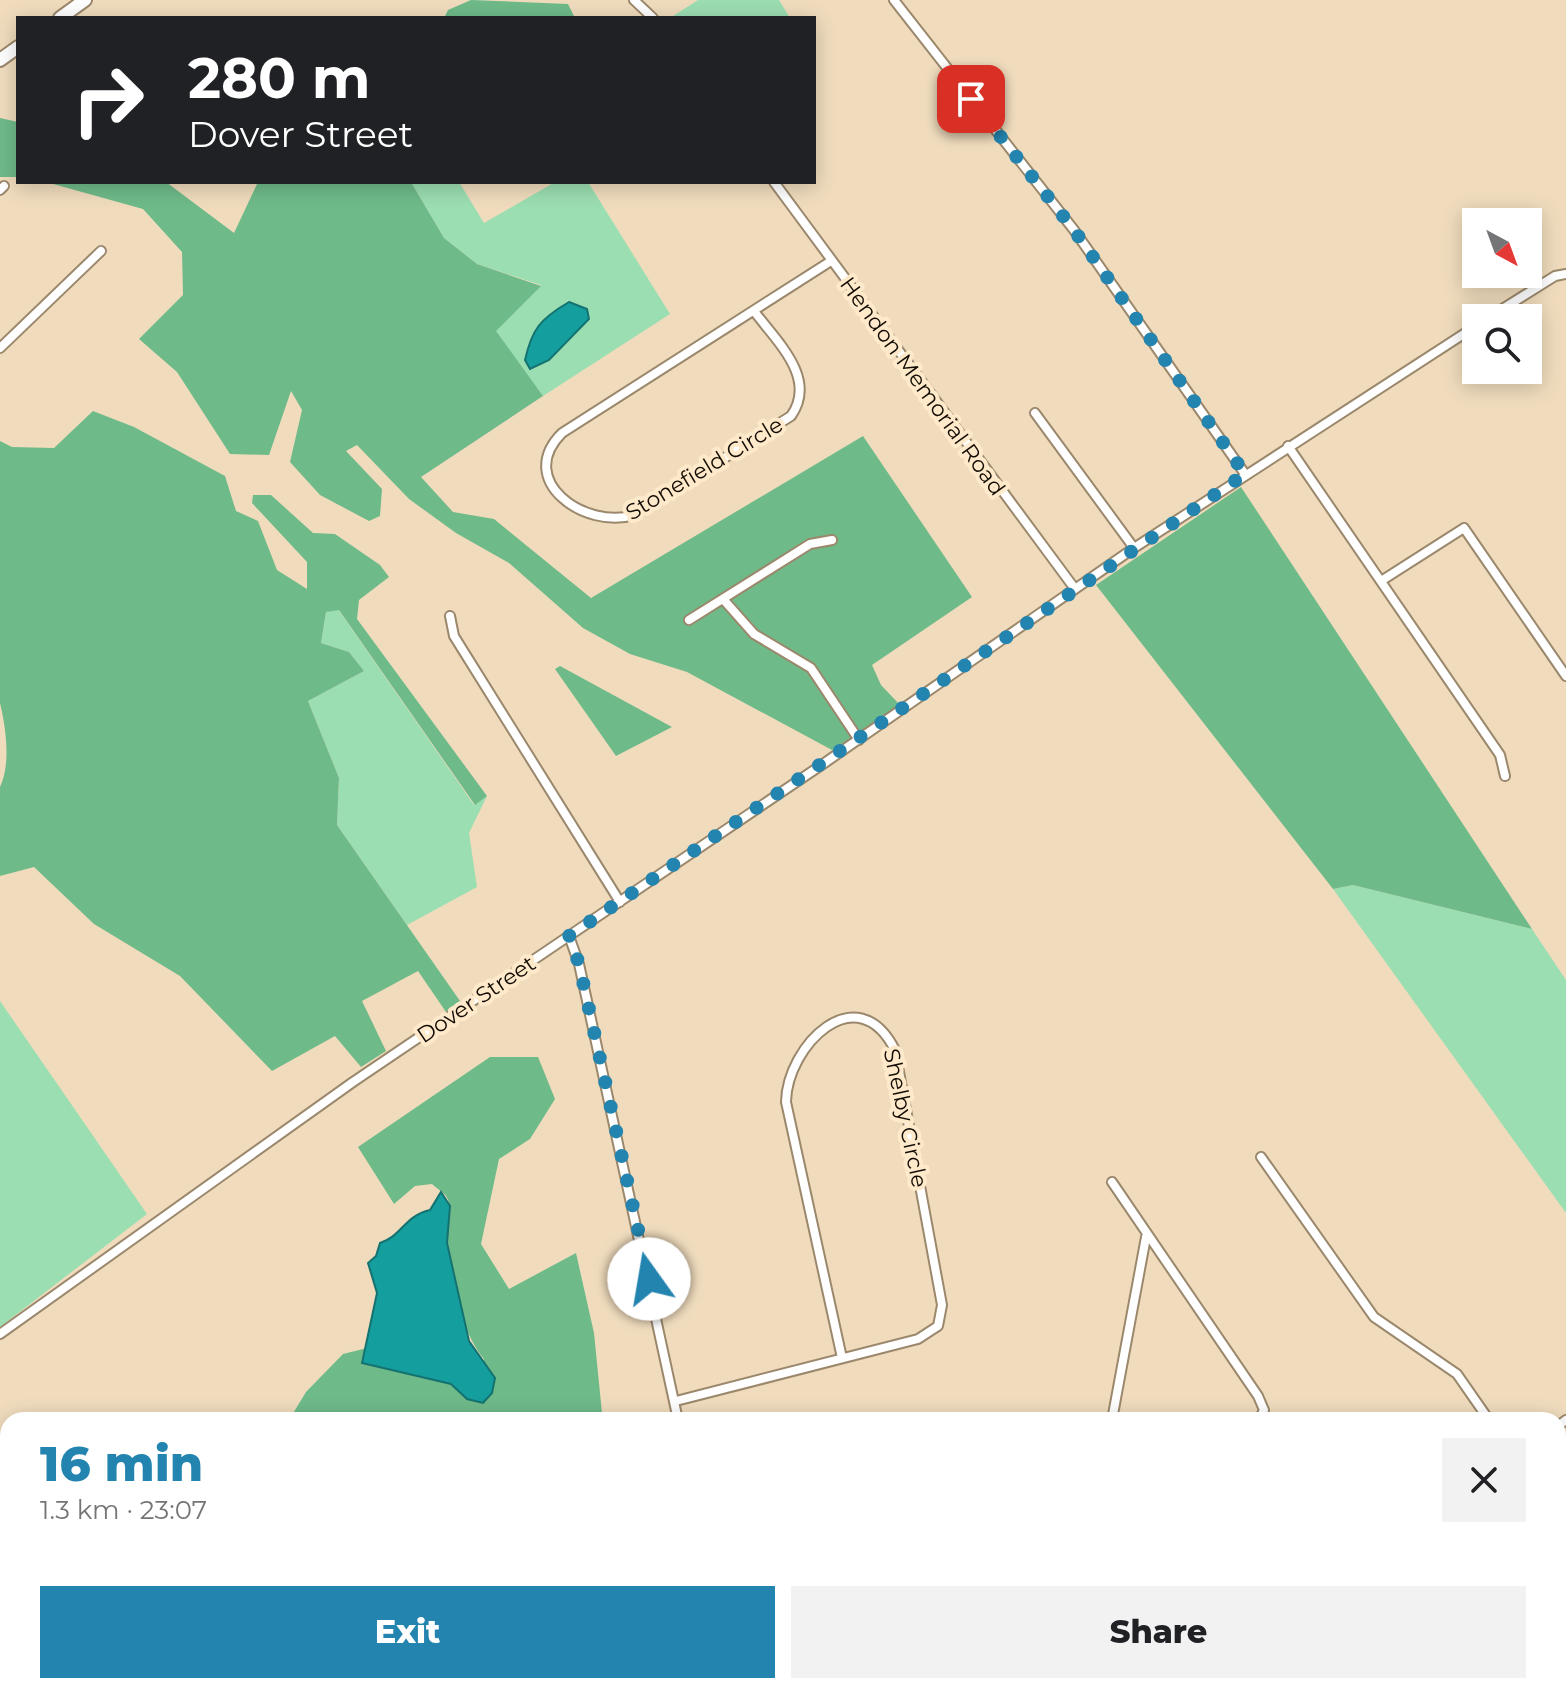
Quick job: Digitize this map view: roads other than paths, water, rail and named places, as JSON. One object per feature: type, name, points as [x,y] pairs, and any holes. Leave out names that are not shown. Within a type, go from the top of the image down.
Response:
[{"type":"street","points":[[63,16],[85,0]]},
{"type":"street","points":[[634,0],[651,16]]},
{"type":"street","points":[[894,0],[1074,230],[1245,474]]},
{"type":"street","name":"Hendon Memorial Road","points":[[775,184],[1075,589]]},
{"type":"street","points":[[0,348],[101,251]]},
{"type":"street","name":"Stonefield Circle","points":[[754,311],[797,371],[802,395],[791,416],[634,515],[616,520],[604,519],[559,495],[545,466],[548,453],[562,433],[831,261]]},
{"type":"street","points":[[1510,304],[1555,276],[1566,274]]},
{"type":"street","name":"Dover Street","points":[[0,1334],[353,1082],[859,740],[1134,548],[1462,335]]},
{"type":"street","points":[[1035,413],[1134,548]]},
{"type":"street","points":[[1288,446],[1500,755],[1505,776]]},
{"type":"street","points":[[1381,581],[1464,528],[1566,676]]},
{"type":"street","points":[[689,620],[810,544],[832,540]]},
{"type":"street","points":[[723,599],[754,634],[811,668],[859,740]]},
{"type":"street","points":[[450,616],[454,636],[620,902]]},
{"type":"street","points":[[569,936],[579,964],[677,1412]]},
{"type":"street","name":"Shelby Circle","points":[[676,1401],[918,1339],[931,1333],[941,1318],[895,1050],[875,1021],[860,1016],[844,1016],[829,1025],[797,1062],[786,1089],[786,1102],[842,1358]]},
{"type":"street","points":[[1261,1157],[1374,1317],[1457,1374],[1483,1412]]},
{"type":"street","points":[[1112,1182],[1146,1237],[1258,1396],[1263,1412]]},
{"type":"street","points":[[1113,1412],[1146,1237]]},
{"type":"water","points":[[569,302],[587,309],[589,319],[549,360],[530,369],[525,360],[534,333],[544,320]]},
{"type":"water","points":[[441,1192],[450,1206],[447,1243],[469,1341],[495,1378],[492,1393],[483,1403],[467,1399],[451,1384],[362,1363],[377,1293],[368,1263],[376,1256],[380,1243],[414,1217],[430,1210]]}]
